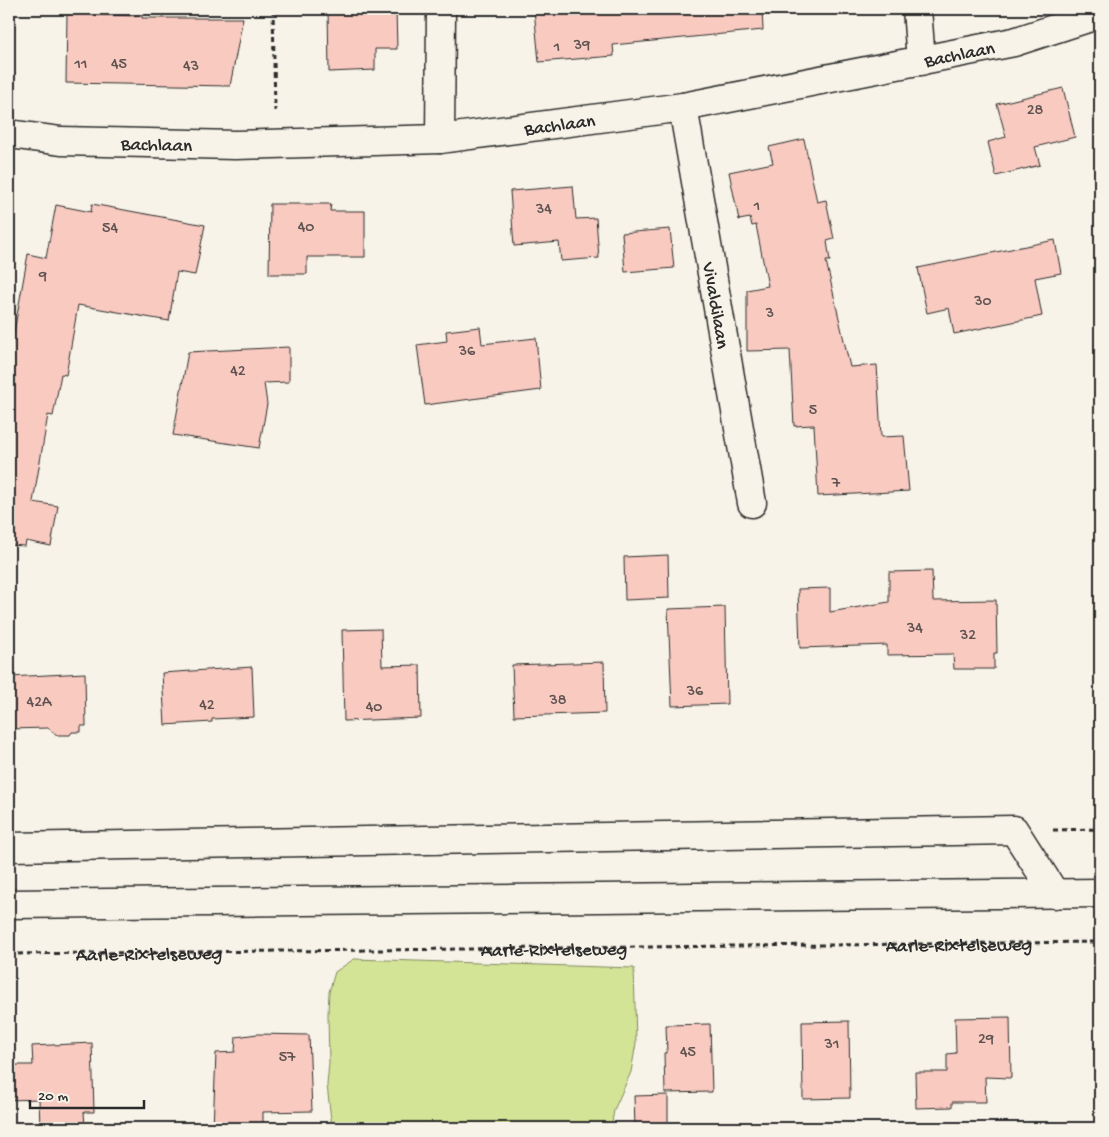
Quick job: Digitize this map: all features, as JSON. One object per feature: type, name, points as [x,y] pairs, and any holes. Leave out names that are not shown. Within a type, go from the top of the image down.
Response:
[{"type":"street","points":[[440,139],[442,9]]},
{"type":"street","points":[[917,9],[921,61]]},
{"type":"street","name":"Bachlaan","points":[[9,134],[61,141],[234,146],[440,139],[684,107],[1014,42],[1100,14]]},
{"type":"street","name":"Vivaldilaan","points":[[684,107],[752,503]]},
{"type":"street","points":[[9,847],[1014,830],[1055,894]]},
{"type":"street","points":[[9,904],[1100,893]]},
{"type":"path","points":[[273,9],[276,144]]},
{"type":"path","name":"Aarle-Rixtelseweg","points":[[9,954],[1100,942]]},
{"type":"green space","points":[[354,959],[634,968],[636,1043],[631,1072],[614,1110],[611,1128],[332,1128],[327,1085],[329,1063],[329,992],[335,972]]},
{"type":"building","points":[[328,9],[396,9],[397,49],[375,49],[375,70],[329,72]]},
{"type":"building","points":[[534,9],[762,9],[763,30],[613,45],[614,56],[539,62]]},
{"type":"building","points":[[67,14],[142,16],[142,18],[243,18],[230,86],[66,83]]},
{"type":"building","points":[[1063,88],[1075,137],[1035,147],[1040,165],[996,176],[988,142],[1006,137],[997,104]]},
{"type":"building","points":[[804,139],[817,202],[826,200],[834,239],[827,241],[830,261],[826,261],[850,367],[877,365],[881,437],[904,436],[909,491],[818,496],[814,425],[794,426],[790,350],[747,351],[747,290],[768,286],[756,225],[752,226],[750,218],[739,220],[729,172],[773,163],[769,147]]},
{"type":"building","points":[[573,186],[576,219],[596,218],[599,258],[561,261],[559,242],[514,246],[510,191]]},
{"type":"building","points":[[92,204],[205,225],[195,275],[177,272],[169,321],[78,305],[66,375],[61,374],[53,416],[48,415],[33,502],[58,506],[51,546],[26,541],[25,546],[9,545],[9,360],[28,254],[46,258],[56,205],[91,212]]},
{"type":"building","points":[[270,204],[331,204],[330,211],[365,211],[365,257],[307,257],[307,274],[269,274]]},
{"type":"building","points":[[670,229],[674,268],[625,272],[622,233]]},
{"type":"building","points":[[1055,240],[1061,273],[1035,278],[1042,316],[954,334],[949,308],[927,313],[918,268]]},
{"type":"building","points":[[480,327],[482,344],[536,338],[541,390],[425,405],[417,345],[447,341],[446,331]]},
{"type":"building","points":[[289,347],[289,382],[264,383],[267,404],[259,448],[173,435],[188,352]]},
{"type":"building","points":[[668,555],[669,598],[625,600],[624,557]]},
{"type":"building","points":[[932,571],[933,601],[996,600],[997,653],[994,653],[994,669],[954,669],[953,654],[887,655],[887,645],[800,648],[798,589],[830,588],[830,612],[889,602],[889,572]]},
{"type":"building","points":[[725,607],[727,704],[672,706],[668,609]]},
{"type":"building","points":[[381,629],[382,666],[420,665],[421,718],[344,721],[342,630]]},
{"type":"building","points":[[604,662],[605,713],[514,716],[512,665]]},
{"type":"building","points":[[252,667],[254,717],[212,719],[212,722],[165,725],[162,673]]},
{"type":"building","points":[[85,673],[86,726],[81,726],[81,732],[72,732],[70,735],[57,735],[48,728],[9,729],[9,677]]},
{"type":"building","points":[[1010,1017],[1011,1078],[985,1077],[986,1102],[952,1102],[952,1107],[916,1108],[915,1072],[947,1072],[947,1054],[956,1053],[955,1018]]},
{"type":"building","points":[[849,1021],[850,1098],[803,1099],[802,1022]]},
{"type":"building","points":[[710,1024],[712,1092],[665,1093],[664,1053],[667,1053],[666,1025]]},
{"type":"building","points":[[257,1034],[309,1035],[312,1111],[263,1112],[263,1128],[213,1128],[216,1053],[235,1052],[236,1037]]},
{"type":"building","points":[[92,1043],[94,1112],[84,1112],[85,1128],[40,1128],[39,1099],[9,1100],[9,1065],[33,1065],[32,1046]]},
{"type":"building","points":[[668,1095],[668,1128],[635,1128],[634,1096]]}]
